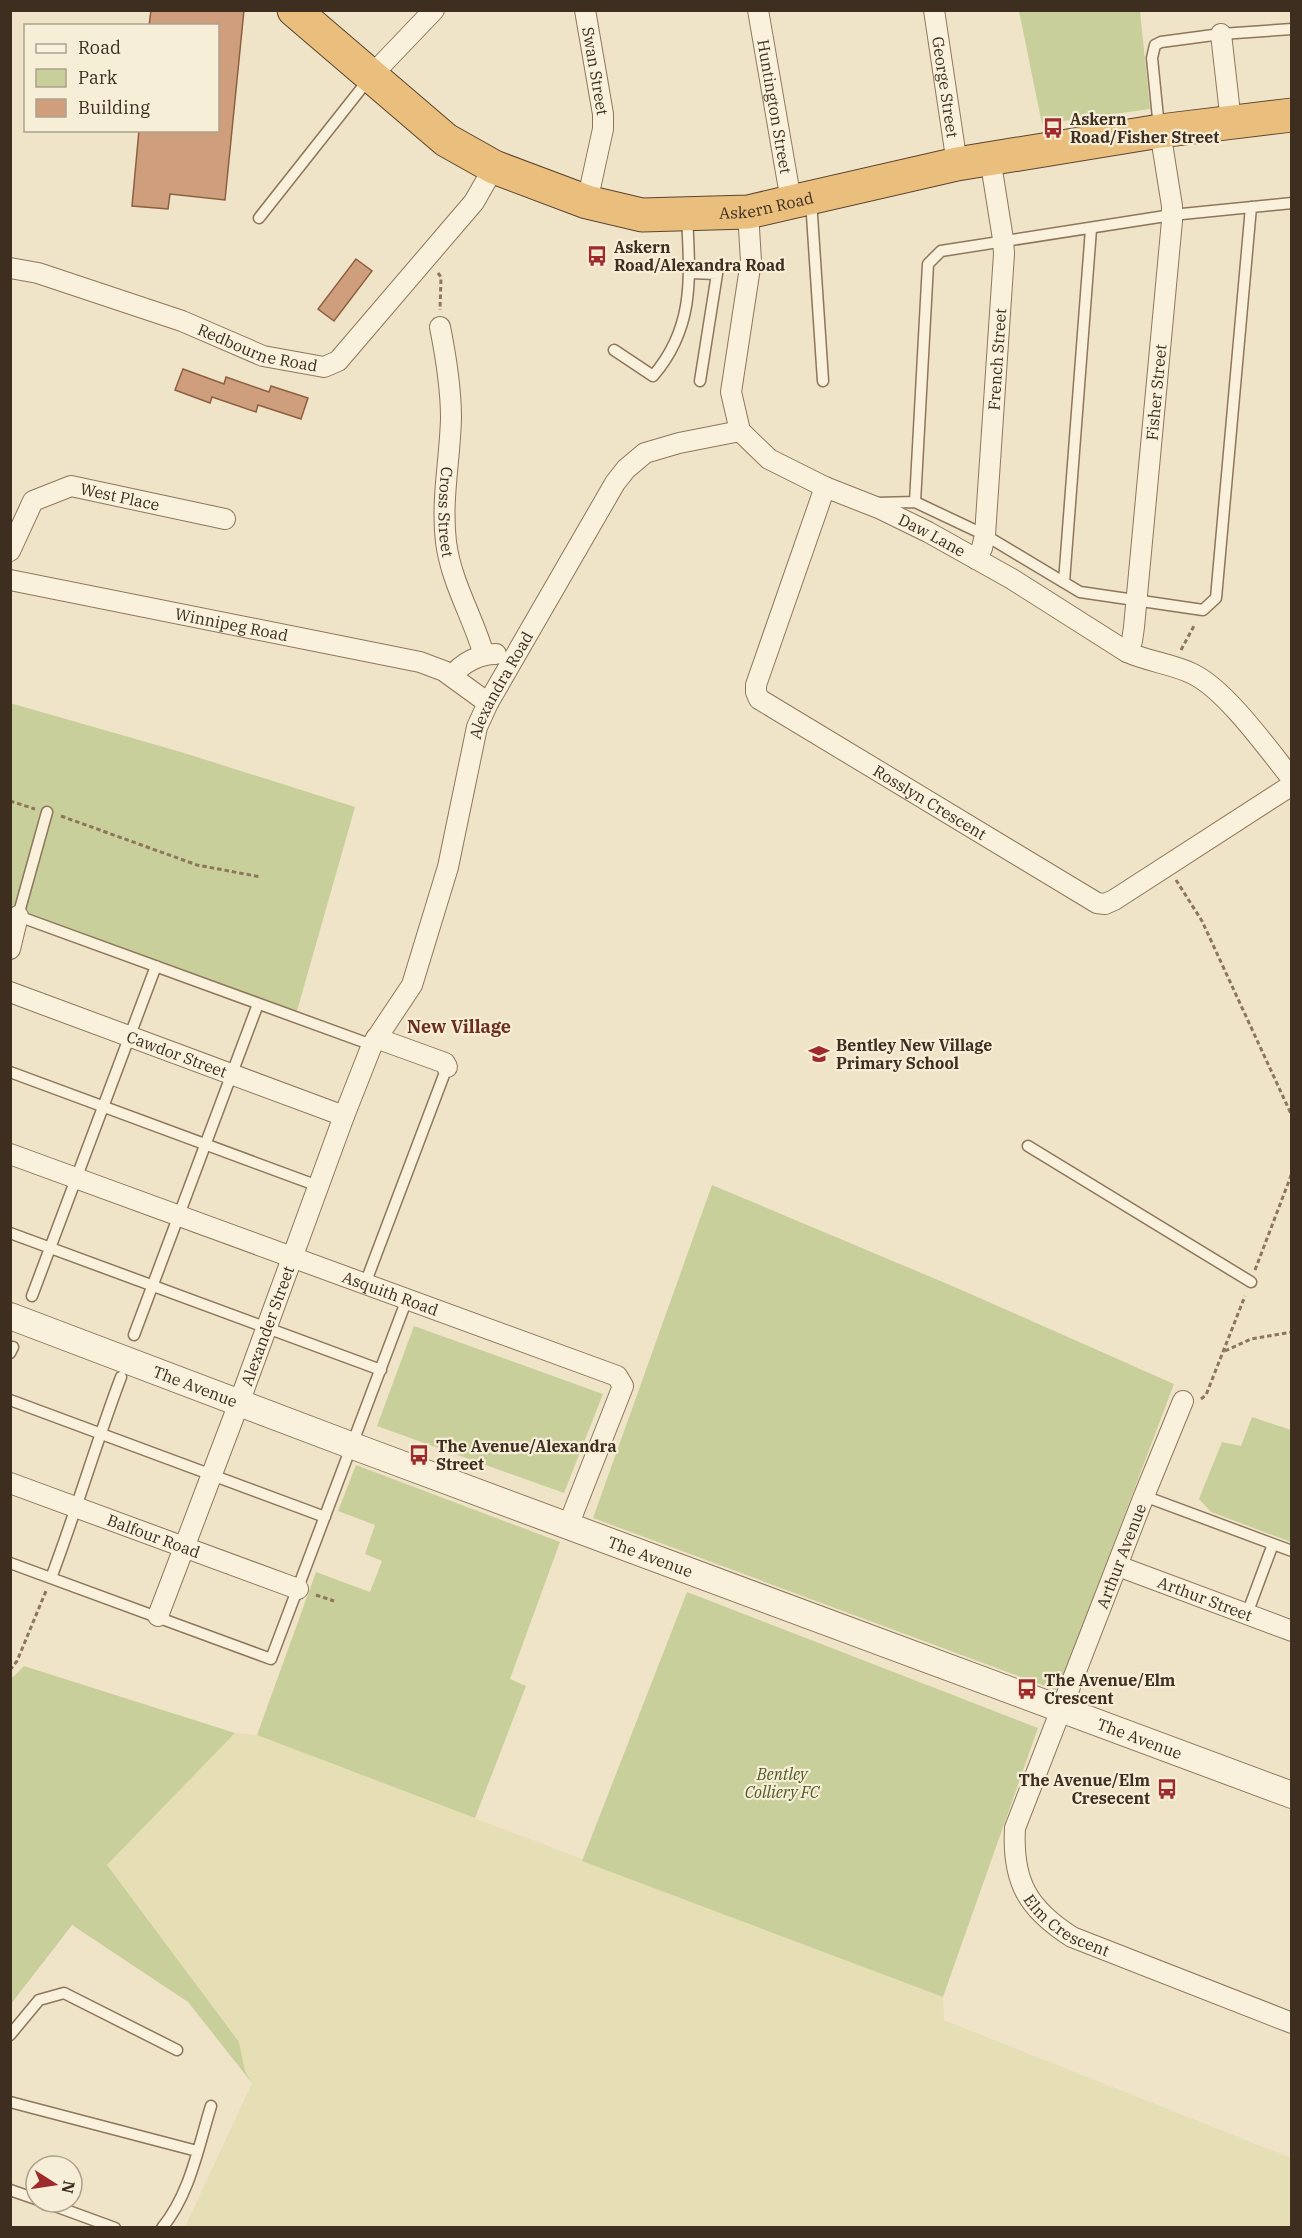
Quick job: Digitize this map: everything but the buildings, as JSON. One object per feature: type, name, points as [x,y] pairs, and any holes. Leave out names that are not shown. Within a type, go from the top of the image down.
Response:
[{"type":"highway","name":"Askern Road","points":[[294,10],[446,140],[494,167],[586,202],[642,216],[748,212],[990,158],[1160,131],[1292,115]]},
{"type":"street","points":[[370,77],[434,10]]},
{"type":"street","name":"Swan Street","points":[[585,10],[603,114],[603,129],[586,202]]},
{"type":"street","name":"Huntington Street","points":[[758,10],[801,199]]},
{"type":"street","name":"George Street","points":[[934,10],[957,164]]},
{"type":"street","points":[[1221,34],[1231,122]]},
{"type":"street","name":"Fisher Street","points":[[1127,652],[1132,641],[1172,215],[1160,131]]},
{"type":"street","name":"French Street","points":[[976,559],[985,535],[1003,243],[990,158]]},
{"type":"street","name":"Redbourne Road","points":[[10,268],[38,273],[182,321],[264,356],[324,367],[338,361],[474,202],[494,167]]},
{"type":"street","points":[[740,431],[731,392],[751,261],[748,212]]},
{"type":"street","name":"Cross Street","points":[[440,327],[449,373],[451,399],[444,506],[447,548],[454,578],[476,626],[484,655]]},
{"type":"street","name":"Daw Lane","points":[[740,431],[769,459],[825,487],[928,532],[1012,579],[1127,652],[1192,673],[1210,684],[1258,736],[1292,779]]},
{"type":"street","name":"Alexandra Road","points":[[376,1039],[412,985],[448,867],[477,727],[510,661],[615,483],[626,469],[645,453],[679,443],[740,431]]},
{"type":"street","name":"West Place","points":[[10,551],[33,501],[71,486],[225,519]]},
{"type":"street","name":"Rosslyn Crescent","points":[[825,487],[756,685],[759,699],[1097,903],[1105,904],[1114,900],[1292,785]]},
{"type":"street","name":"Winnipeg Road","points":[[10,580],[420,662],[444,671],[488,703]]},
{"type":"street","points":[[452,676],[459,667],[484,655],[495,654],[510,661]]},
{"type":"street","points":[[10,949],[18,916]]},
{"type":"street","name":"Cawdor Street","points":[[10,992],[344,1116]]},
{"type":"street","points":[[376,1039],[446,1063],[447,1067]]},
{"type":"street","name":"Alexander Street","points":[[158,1616],[240,1403],[344,1116],[376,1039]]},
{"type":"street","name":"Asquith Road","points":[[10,1154],[617,1376],[623,1386],[568,1527]]},
{"type":"street","name":"The Avenue","points":[[10,1316],[568,1527],[1292,1795]]},
{"type":"street","name":"Arthur Avenue","points":[[1061,1711],[1181,1407]]},
{"type":"street","name":"Balfour Road","points":[[10,1483],[298,1589]]},
{"type":"street","name":"Arthur Street","points":[[1118,1566],[1292,1631]]},
{"type":"street","name":"Elm Crescent","points":[[1061,1711],[1015,1828],[1014,1850],[1018,1870],[1026,1893],[1036,1909],[1054,1925],[1072,1936],[1292,2023]]},
{"type":"lane","points":[[1160,131],[1152,58],[1155,45],[1161,42],[1221,34],[1292,29]]},
{"type":"lane","points":[[259,218],[370,77]]},
{"type":"lane","points":[[801,199],[823,381]]},
{"type":"lane","points":[[915,502],[928,264],[941,252],[1172,215],[1292,203]]},
{"type":"lane","points":[[867,504],[915,502],[985,535],[1080,592],[1203,610],[1216,598],[1251,207]]},
{"type":"lane","points":[[614,350],[653,376],[672,348],[680,329],[690,286],[687,214]]},
{"type":"lane","points":[[1064,582],[1091,229]]},
{"type":"lane","points":[[690,273],[717,274],[699,381]]},
{"type":"lane","points":[[47,812],[18,916],[258,1004],[376,1039]]},
{"type":"lane","points":[[32,1296],[156,966]]},
{"type":"lane","points":[[134,1335],[258,1004]]},
{"type":"lane","points":[[365,1284],[447,1067]]},
{"type":"lane","points":[[10,1072],[318,1186]]},
{"type":"lane","points":[[1028,1146],[1251,1282]]},
{"type":"lane","points":[[10,1233],[381,1370]]},
{"type":"lane","points":[[10,1563],[271,1659],[407,1299]]},
{"type":"lane","points":[[51,1578],[77,1509],[99,1434],[121,1377]]},
{"type":"lane","points":[[10,1401],[325,1518]]},
{"type":"lane","points":[[1144,1496],[1292,1551]]},
{"type":"lane","points":[[1247,1614],[1273,1544]]},
{"type":"lane","points":[[10,2035],[39,2000],[64,1993],[177,2050]]},
{"type":"lane","points":[[10,2102],[197,2151]]},
{"type":"lane","points":[[162,2228],[182,2197],[211,2106]]},
{"type":"lane","points":[[77,2214],[115,2228]]},
{"type":"path","points":[[427,256],[441,277],[440,327]]},
{"type":"path","points":[[1178,669],[1182,648],[1203,610]]},
{"type":"path","points":[[10,801],[78,821],[197,865],[261,877]]},
{"type":"path","points":[[1167,866],[1202,921],[1292,1116]]},
{"type":"path","points":[[1181,1407],[1206,1395],[1292,1173]]},
{"type":"path","points":[[1224,1352],[1251,1339],[1292,1332]]},
{"type":"path","points":[[10,1670],[26,1641],[51,1578]]},
{"type":"shaded area","points":[[235,1733],[257,1735],[943,1997],[944,2020],[1291,2158],[1291,2227],[185,2227],[252,2083],[245,2071],[239,2042],[107,1865]]},
{"type":"green space","points":[[1019,11],[1140,11],[1150,109],[1042,124]]},
{"type":"green space","points":[[10,703],[181,752],[355,807],[297,1011],[11,909]]},
{"type":"green space","points":[[712,1185],[957,1288],[1174,1384],[1058,1691],[593,1518]]},
{"type":"green space","points":[[414,1326],[603,1394],[564,1493],[377,1426]]},
{"type":"green space","points":[[1252,1417],[1291,1430],[1291,1542],[1211,1512],[1199,1499],[1222,1442],[1241,1446]]},
{"type":"green space","points":[[356,1465],[560,1542],[510,1679],[526,1686],[475,1818],[257,1735],[316,1572],[370,1592],[382,1561],[365,1554],[375,1525],[338,1511]]},
{"type":"green space","name":"Bentley Colliery FC","points":[[687,1592],[1038,1728],[943,1997],[582,1861]]},
{"type":"green space","points":[[24,1666],[235,1733],[107,1865],[239,2042],[245,2071],[252,2083],[188,2002],[72,1925],[11,2004],[10,1680]]},
{"type":"place","name":"Askern Road/Fisher Street","points":[[1053,128]]},
{"type":"place","name":"Askern Road/Alexandra Road","points":[[597,256]]},
{"type":"place","name":"Bentley New Village Primary School","points":[[819,1054]]},
{"type":"place","name":"The Avenue/Alexandra Street","points":[[419,1455]]},
{"type":"place","name":"The Avenue/Elm Crescent","points":[[1027,1689]]},
{"type":"place","name":"The Avenue/Elm Cresecent","points":[[1167,1789]]},
{"type":"district","name":"New Village","points":[[459,1026]]}]
